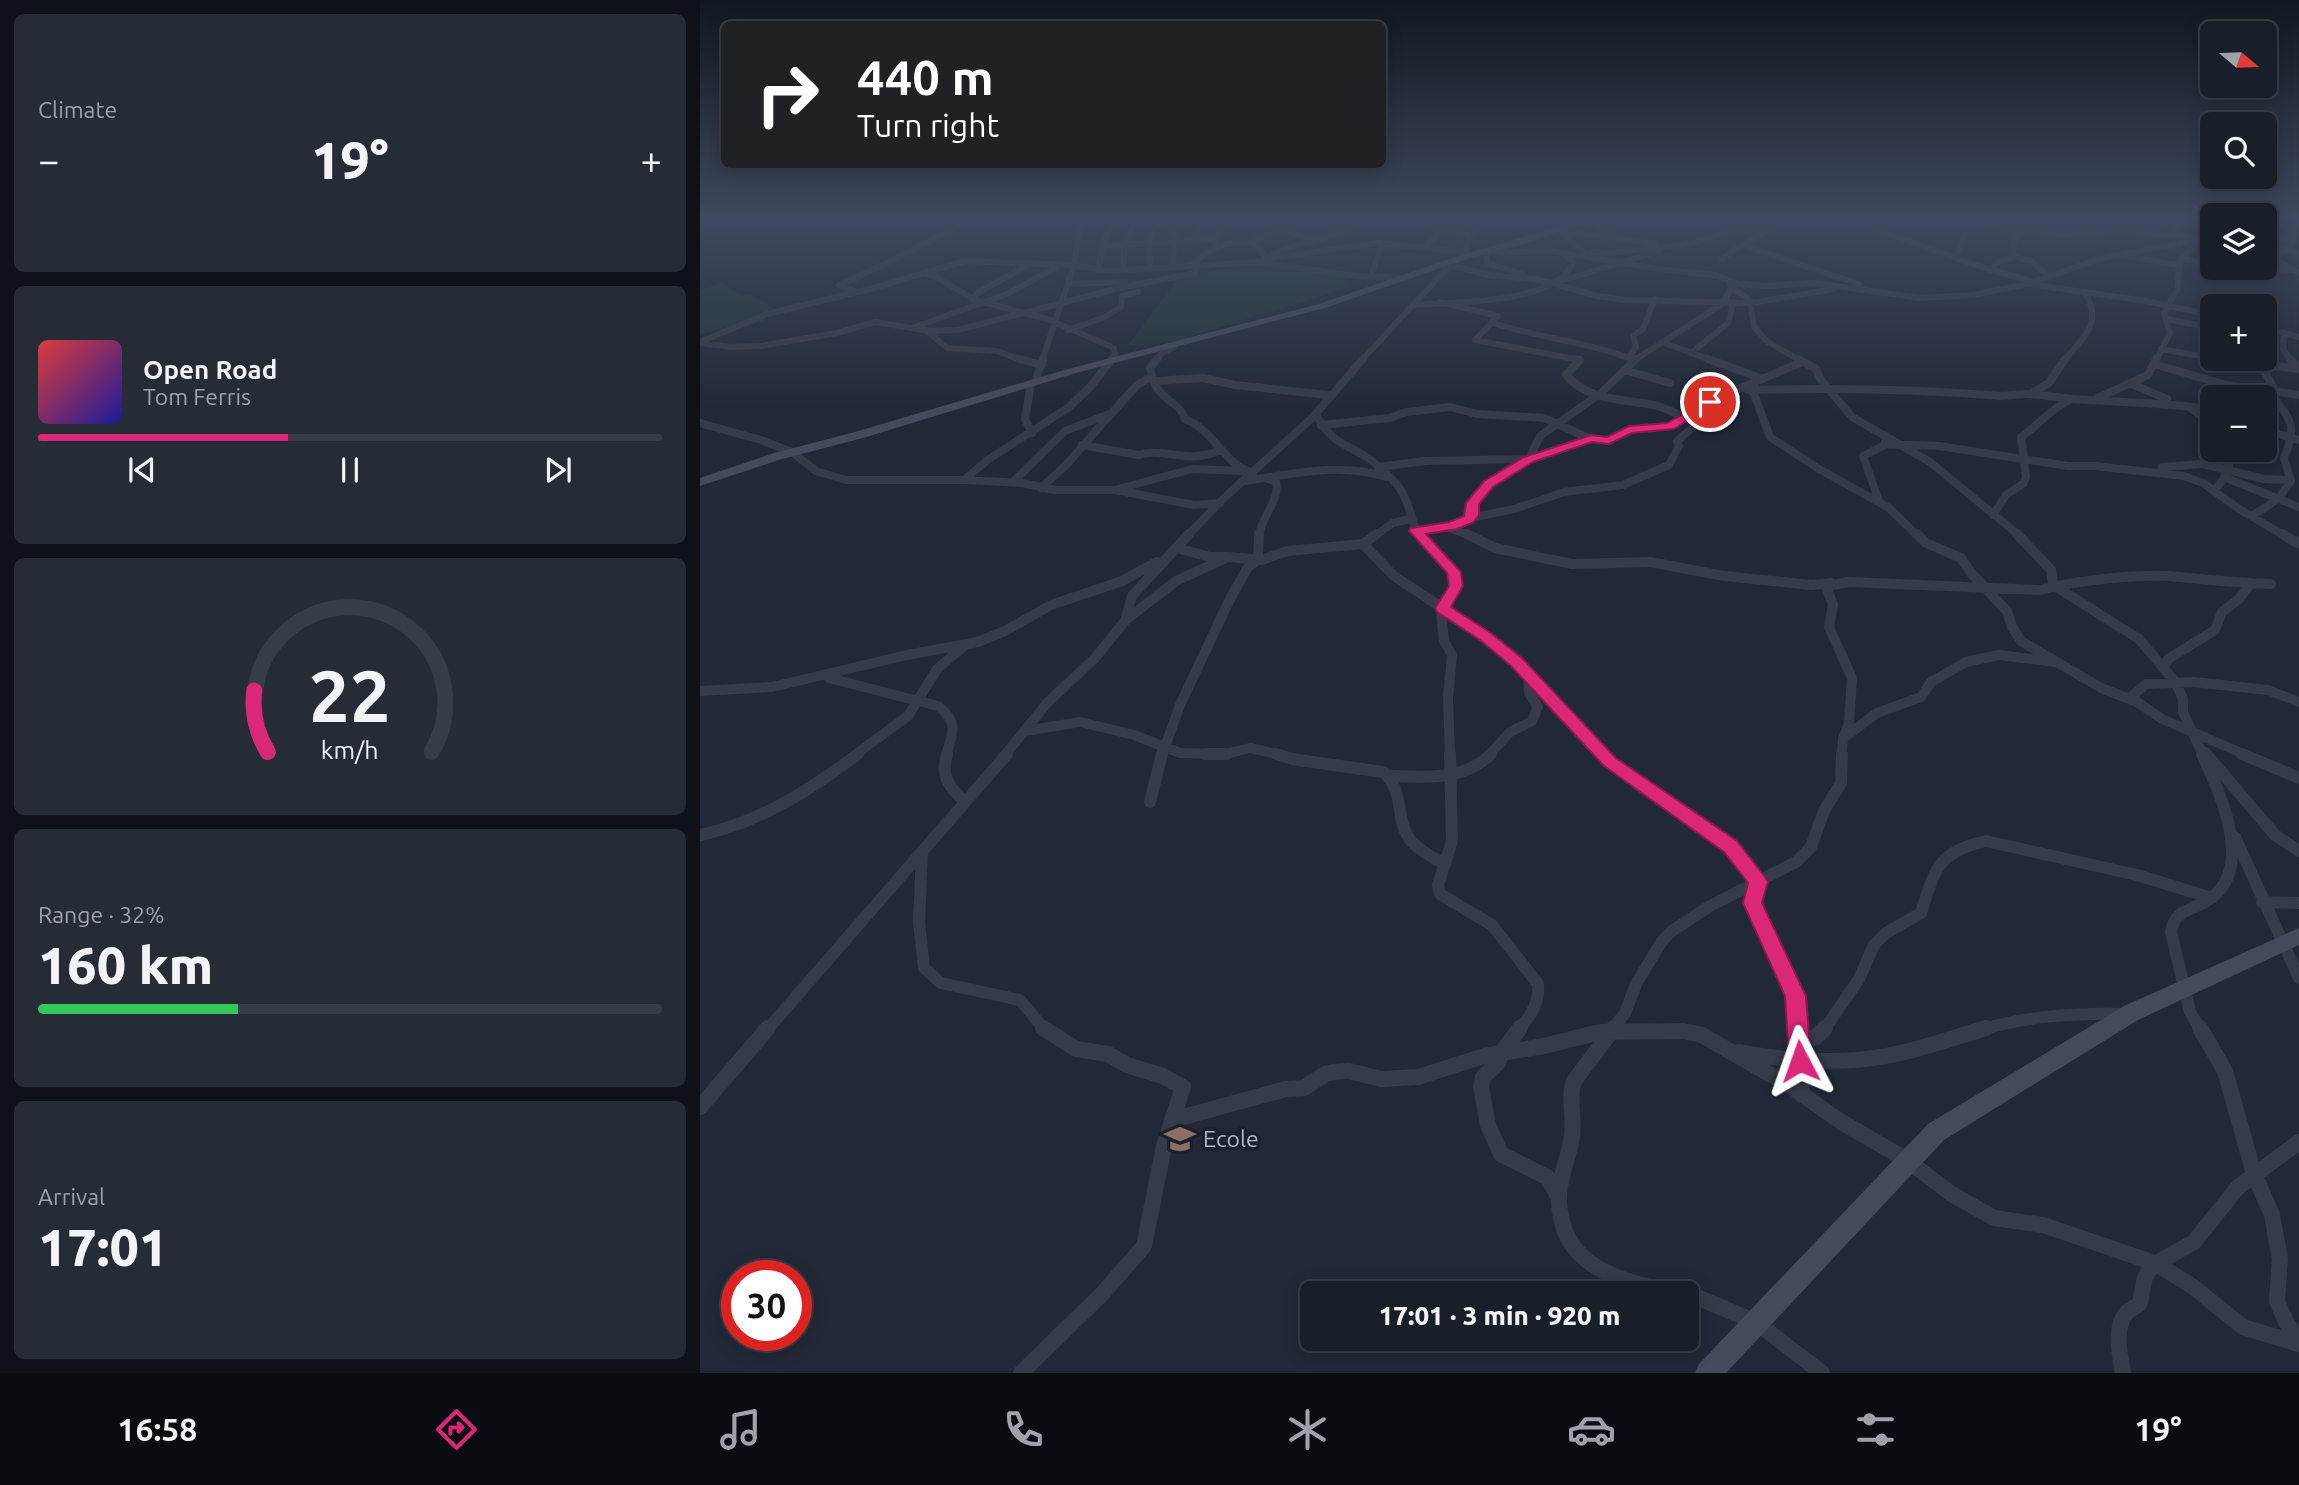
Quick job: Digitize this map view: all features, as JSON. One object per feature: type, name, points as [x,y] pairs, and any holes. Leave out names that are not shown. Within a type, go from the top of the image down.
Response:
[{"type":"street","points":[[841,284],[839,285],[858,293]]},
{"type":"street","points":[[700,342],[767,314],[885,284]]},
{"type":"street","points":[[944,284],[972,299],[1054,322],[1114,348],[1116,352],[1080,395],[1032,433],[977,466],[964,480]]},
{"type":"street","points":[[972,299],[997,284]]},
{"type":"street","points":[[913,328],[1028,284]]},
{"type":"street","points":[[1032,433],[1025,419],[1033,383],[1042,365],[1059,303],[1068,284]]},
{"type":"street","points":[[700,342],[731,347],[761,346],[837,333],[875,322],[926,330],[958,331],[1141,284]]},
{"type":"street","points":[[1051,336],[1119,309],[1125,295],[1163,284]]},
{"type":"street","points":[[700,482],[792,452],[1112,360],[1175,346],[1333,303],[1387,284]]},
{"type":"street","points":[[1319,419],[1329,395],[1435,284]]},
{"type":"street","points":[[1415,305],[1523,293],[1552,284]]},
{"type":"street","points":[[1559,284],[1609,298],[1728,303],[1752,303],[1832,289],[1866,291]]},
{"type":"street","points":[[1731,284],[1752,303],[1755,330],[1768,342],[1816,369],[1852,417],[1885,439],[1901,443],[1953,447],[2023,460],[2194,478],[2252,516],[2297,543],[2299,541]]},
{"type":"street","points":[[1691,353],[1728,323],[1732,315],[1728,303],[1731,284]]},
{"type":"street","points":[[1732,284],[1793,284]]},
{"type":"street","points":[[1822,284],[1908,297],[1951,297],[2025,284]]},
{"type":"street","points":[[1860,284],[1908,297]]},
{"type":"street","points":[[2036,284],[2200,313]]},
{"type":"street","points":[[2095,400],[2148,375],[2170,333],[2164,313],[2178,284]]},
{"type":"street","points":[[1662,342],[1757,384],[1951,394],[2026,394],[2042,390],[2050,383],[2066,358],[2078,348],[2093,322],[2092,307],[2085,292]]},
{"type":"street","points":[[1529,460],[1540,436],[1598,396],[1624,370],[1636,347],[1633,336],[1643,329],[1655,299]]},
{"type":"street","points":[[1440,302],[1498,316],[1475,340],[1580,360],[1566,376],[1575,386],[1598,396],[1654,405],[1686,417]]},
{"type":"street","points":[[1631,359],[1728,303]]},
{"type":"street","points":[[2166,319],[2200,326]]},
{"type":"street","points":[[1493,323],[1531,335],[1611,351],[1631,359]]},
{"type":"street","points":[[926,330],[947,348],[1005,352],[1023,361],[1042,365]]},
{"type":"street","points":[[2277,331],[2299,337]]},
{"type":"street","points":[[2284,333],[2282,341],[2285,354],[2299,369]]},
{"type":"street","points":[[1175,346],[1153,362],[1152,379],[1161,398],[1183,411],[1185,419],[1202,427],[1221,450],[1248,475]]},
{"type":"street","points":[[2161,349],[2200,356]]},
{"type":"street","points":[[1125,621],[1132,596],[1220,503],[1289,436],[1319,419],[1390,418],[1406,412],[1443,407],[1477,414],[1539,417],[1591,439],[1609,441],[1629,430],[1662,429],[1717,398],[1757,384],[1802,362]]},
{"type":"street","points":[[2154,364],[2227,385]]},
{"type":"street","points":[[2277,365],[2299,369]]},
{"type":"street","points":[[1624,370],[1670,383]]},
{"type":"street","points":[[1041,488],[1067,464],[1137,386],[1152,379],[1203,378],[1235,385],[1329,395]]},
{"type":"street","points":[[1757,384],[1770,437],[1819,469],[1879,501],[1926,543],[1961,558],[1984,589],[2007,611],[2012,627],[2021,641],[2101,688],[2129,699],[2162,719],[2299,778]]},
{"type":"street","points":[[2131,384],[2186,406],[2200,416]]},
{"type":"street","points":[[2277,392],[2299,395]]},
{"type":"street","points":[[2026,394],[2200,408]]},
{"type":"street","points":[[1993,515],[2006,495],[2024,483],[2026,477],[2021,437],[2039,424],[2051,409],[2071,399]]},
{"type":"street","points":[[2277,399],[2293,425],[2296,439],[2284,458],[2291,480]]},
{"type":"street","points":[[1416,531],[1462,523],[1471,517],[1514,509],[1564,492],[1623,485],[1666,467],[1679,446],[1677,441],[1695,425],[1699,410]]},
{"type":"street","points":[[1013,482],[1065,431],[1112,413]]},
{"type":"street","points":[[1319,419],[1336,442],[1367,457],[1405,496],[1410,506],[1410,519],[1416,531],[1454,572],[1456,586],[1442,608],[1444,640],[1452,655],[1448,698],[1452,841],[1438,885],[1440,894],[1492,925],[1538,984],[1539,992],[1534,1010],[1501,1053],[1498,1063],[1483,1077],[1480,1087],[1488,1125],[1501,1154],[1547,1177],[1559,1198],[1563,1221],[1576,1252],[1594,1267],[1623,1281]]},
{"type":"street","points":[[700,423],[761,440],[792,452],[816,471],[846,481],[1013,482],[1041,488],[1115,489],[1194,505],[1220,503]]},
{"type":"street","points":[[2277,434],[2296,439]]},
{"type":"street","points":[[1471,517],[1473,503],[1488,484],[1529,460],[1591,439]]},
{"type":"street","points":[[1879,501],[1863,456],[1885,439]]},
{"type":"street","points":[[1901,443],[1930,462],[2043,559],[2051,570],[2053,585]]},
{"type":"street","points":[[1082,445],[1139,456],[1146,453],[1194,458],[1209,456],[1221,450]]},
{"type":"street","points":[[1378,467],[1426,461],[1529,460]]},
{"type":"street","points":[[2214,491],[2227,473],[2229,465],[2226,462]]},
{"type":"street","points":[[2138,471],[2197,464],[2227,473],[2291,480]]},
{"type":"street","points":[[1266,478],[1299,470],[1332,467],[1363,470],[1389,478]]},
{"type":"street","points":[[1115,489],[1192,469],[1248,475],[1276,482],[1279,491],[1275,503],[1260,525],[1258,560]]},
{"type":"street","points":[[2227,473],[2299,507]]},
{"type":"street","points":[[2252,516],[2278,499],[2291,480]]},
{"type":"street","points":[[700,691],[765,688],[988,638],[1051,605],[1122,581],[1177,548],[1210,557],[1266,560],[1287,551],[1317,551],[1344,544],[1363,544],[1393,523],[1410,519]]},
{"type":"street","points":[[1443,526],[1457,529],[1495,548],[1572,564],[1650,562],[1724,576],[1811,585],[1868,582],[2040,590],[2053,585],[2165,576],[2223,583],[2271,584]]},
{"type":"street","points":[[1363,544],[1394,576],[1485,636],[1517,662],[1610,762],[1718,835],[1731,846],[1758,882]]},
{"type":"street","points":[[700,1107],[965,802],[1047,703],[1095,658],[1125,621],[1176,581],[1228,557]]},
{"type":"street","points":[[1150,802],[1156,765],[1173,720],[1225,614],[1226,604],[1240,584],[1247,567],[1258,560]]},
{"type":"street","points":[[1559,1198],[1573,1133],[1570,1091],[1574,1081],[1625,1013],[1636,984],[1662,941],[1710,906],[1796,862],[1811,847],[1824,811],[1841,783],[1843,738],[1849,723],[1853,690],[1852,678],[1829,627],[1833,605],[1825,588],[1830,583]]},
{"type":"street","points":[[2164,668],[2168,659],[2215,630],[2222,612],[2239,599],[2250,583]]},
{"type":"street","points":[[2053,585],[2139,639],[2175,682],[2192,733],[2262,902],[2291,940],[2299,978]]},
{"type":"street","points":[[700,835],[727,830],[814,785],[905,719],[936,671],[966,644]]},
{"type":"street","points":[[1843,738],[1877,713],[1921,696],[1930,682],[1945,671],[1966,662],[1999,655],[2061,663]]},
{"type":"street","points":[[1025,731],[1080,722],[1134,735],[1192,755],[1263,749],[1292,759],[1363,768],[1391,776],[1450,775],[1468,770],[1482,761],[1518,724],[1532,721],[1538,707],[1529,693],[1528,676]]},
{"type":"street","points":[[822,677],[852,682],[938,706],[952,718],[954,729],[945,771],[946,780],[965,802]]},
{"type":"street","points":[[2129,699],[2146,684],[2175,682],[2268,690],[2299,702]]},
{"type":"street","points":[[2192,733],[2219,771],[2269,827],[2299,851]]},
{"type":"street","points":[[1391,776],[1397,789],[1407,834],[1412,842],[1445,864]]},
{"type":"street","points":[[2232,831],[2232,861],[2226,883],[2212,898],[2176,914],[2171,921],[2171,932],[2194,1022],[2225,1071],[2254,1174],[2272,1215],[2280,1259],[2277,1300],[2299,1343]]},
{"type":"street","points":[[1798,1044],[1815,1038],[1830,1024],[1859,979],[1874,945],[1886,933],[1921,913],[1931,876],[1944,855],[1970,844],[1986,841],[2137,875],[2212,898]]},
{"type":"street","points":[[922,852],[919,922],[923,968],[929,975],[941,983],[1020,1000],[1046,1032],[1076,1049],[1096,1050],[1127,1065],[1180,1084],[1183,1090],[1172,1120],[1143,1245],[1102,1294],[1021,1373]]},
{"type":"street","points":[[1758,882],[1752,903],[1796,996],[1802,1095]]},
{"type":"street","points":[[2262,902],[2299,902]]},
{"type":"street","points":[[1708,1373],[1936,1132],[2131,1013],[2291,940]]},
{"type":"street","points":[[1730,1050],[1771,1059],[1800,1061],[1885,1057],[1985,1028],[2057,1014],[2131,1013]]},
{"type":"street","points":[[1172,1120],[1286,1089],[1304,1088],[1325,1074],[1333,1072],[1349,1071],[1381,1079],[1418,1077],[1484,1056],[1612,1031],[1684,1031],[1702,1035],[1730,1050],[1843,1123],[1907,1160],[1950,1193],[1994,1218],[2057,1229],[2106,1249],[2155,1263],[2192,1286],[2234,1322],[2299,1343]]},
{"type":"street","points":[[2123,1373],[2118,1343],[2120,1327],[2127,1312],[2138,1308],[2142,1302],[2145,1276],[2155,1263],[2197,1240],[2231,1195],[2254,1174],[2299,1142]]},
{"type":"street","points":[[1699,1298],[1756,1322],[1822,1373]]},
{"type":"shaded area","points":[[724,284],[742,296],[750,294],[775,309],[756,315],[766,320],[735,330],[725,327],[700,335],[700,290]]},
{"type":"shaded area","points":[[1174,284],[1346,284],[1347,288],[1170,343],[1127,346]]},
{"type":"place","name":"Ecole","points":[[1180,1139]]},
{"type":"route","points":[[1710,402],[1662,429],[1624,431],[1613,440],[1591,439],[1529,460],[1488,484],[1473,503],[1469,519],[1452,526],[1416,531],[1454,572],[1456,586],[1442,608],[1485,636],[1517,662],[1610,762],[1731,846],[1758,882],[1752,903],[1754,910],[1796,996],[1800,1061]]}]
